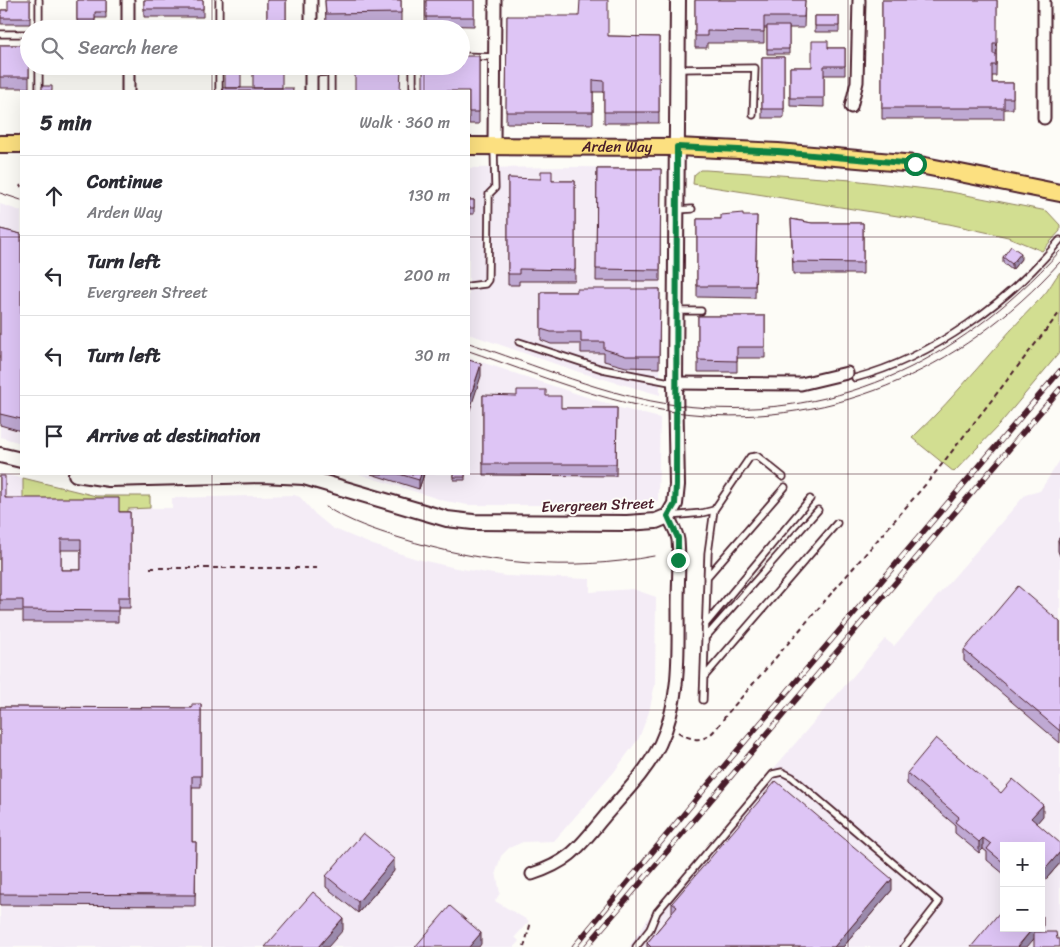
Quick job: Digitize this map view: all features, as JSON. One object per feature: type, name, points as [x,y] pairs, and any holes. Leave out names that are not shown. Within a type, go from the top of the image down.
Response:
[{"type":"main road","points":[[0,144],[20,144]]},
{"type":"main road","name":"Arden Way","points":[[470,146],[677,147],[778,152],[915,164],[1060,193]]},
{"type":"street","points":[[128,0],[128,20]]},
{"type":"street","points":[[311,20],[312,0]]},
{"type":"street","points":[[494,146],[495,0]]},
{"type":"street","name":"Evergreen Street","points":[[83,475],[109,479],[262,475],[304,477],[446,519],[473,522],[639,523],[656,521],[668,516],[672,512],[676,498],[678,0]]},
{"type":"street","points":[[851,107],[857,82],[860,0]]},
{"type":"street","points":[[1044,0],[1044,118]]},
{"type":"street","points":[[128,75],[128,90]]},
{"type":"street","points":[[311,75],[311,90]]},
{"type":"street","points":[[675,383],[800,384],[851,375]]},
{"type":"street","points":[[0,455],[20,460]]},
{"type":"street","points":[[532,874],[556,866],[574,853],[639,777],[660,744],[668,726],[673,707],[678,670],[678,538],[668,516]]},
{"type":"lane","points":[[39,20],[40,0]]},
{"type":"lane","points":[[219,0],[219,20]]},
{"type":"lane","points":[[0,34],[20,34]]},
{"type":"lane","points":[[470,56],[495,57]]},
{"type":"lane","points":[[678,69],[755,68],[754,115]]},
{"type":"lane","points":[[39,75],[39,90]]},
{"type":"lane","points":[[219,75],[219,90]]},
{"type":"lane","points":[[331,75],[331,90]]},
{"type":"lane","points":[[413,75],[413,90]]},
{"type":"lane","points":[[470,286],[485,284],[488,280],[489,194],[495,188],[494,146]]},
{"type":"lane","points":[[677,210],[692,209]]},
{"type":"lane","points":[[851,375],[874,373],[924,351],[970,324],[1015,286],[1060,240]]},
{"type":"lane","points":[[677,311],[701,311]]},
{"type":"lane","points":[[519,342],[602,370],[675,383]]},
{"type":"lane","points":[[703,700],[707,577],[714,510],[750,457],[757,456],[783,477]]},
{"type":"lane","points":[[707,577],[785,488]]},
{"type":"lane","points":[[705,625],[810,499]]},
{"type":"lane","points":[[668,516],[714,510]]},
{"type":"lane","points":[[705,638],[818,510]]},
{"type":"lane","points":[[704,677],[838,523]]},
{"type":"lane","points":[[636,947],[650,929],[657,912],[773,774],[782,772],[792,777],[939,902],[904,947]]},
{"type":"path","points":[[668,726],[694,741],[714,732],[727,714],[932,476],[1060,312]]},
{"type":"path","points":[[150,568],[319,568]]},
{"type":"path","points":[[524,947],[531,922]]},
{"type":"shaded area","points":[[470,168],[661,168],[660,395],[579,372],[470,334]]},
{"type":"shaded area","points":[[0,204],[20,211],[20,443],[0,437]]},
{"type":"shaded area","points":[[470,358],[620,408],[660,418],[658,500],[652,505],[468,505],[445,501],[362,475],[470,475]]},
{"type":"shaded area","points":[[1060,460],[1060,947],[629,947],[659,902],[885,639],[894,646],[1025,495],[1040,491]]},
{"type":"shaded area","points":[[0,473],[89,495],[150,496],[151,508],[172,508],[172,498],[294,495],[300,497],[315,514],[332,528],[373,545],[417,559],[456,568],[506,576],[590,579],[590,592],[633,589],[656,597],[655,684],[649,712],[639,738],[614,772],[554,841],[523,842],[509,848],[501,856],[496,872],[500,893],[495,901],[529,921],[515,937],[519,941],[514,947],[0,947]]},
{"type":"green space","points":[[700,170],[852,180],[951,192],[1047,211],[1060,225],[1060,231],[1042,251],[1008,237],[949,224],[693,184],[694,175]]},
{"type":"green space","points":[[1060,272],[1060,352],[999,425],[954,472],[912,438],[946,404],[1045,294]]},
{"type":"green space","points":[[23,478],[96,496],[150,496],[150,508],[128,509],[128,515],[23,509]]},
{"type":"building","points":[[8,0],[30,0],[30,18],[1,18],[1,10],[8,10]]},
{"type":"building","points":[[77,0],[106,0],[106,12],[95,12],[95,20],[77,20]]},
{"type":"building","points":[[144,0],[203,0],[203,9],[144,9]]},
{"type":"building","points":[[267,0],[286,0],[286,20],[267,20]]},
{"type":"building","points":[[325,0],[401,0],[401,13],[326,14]]},
{"type":"building","points":[[426,0],[474,0],[474,17],[426,17]]},
{"type":"building","points":[[580,0],[608,0],[608,36],[659,37],[659,112],[604,112],[604,81],[593,80],[593,112],[506,112],[507,16],[579,16]]},
{"type":"building","points":[[695,0],[805,0],[804,17],[764,17],[764,32],[707,31],[707,36],[695,36]]},
{"type":"building","points":[[882,0],[997,0],[997,43],[993,43],[996,65],[992,65],[992,83],[1013,83],[1013,98],[1004,98],[1004,108],[882,108]]},
{"type":"building","points":[[815,16],[839,16],[839,26],[815,26]]},
{"type":"building","points":[[767,26],[789,26],[789,49],[767,49]]},
{"type":"building","points":[[812,41],[828,41],[828,48],[845,48],[845,66],[824,66],[824,98],[790,98],[790,67],[812,67]]},
{"type":"building","points":[[0,45],[20,45],[20,75],[29,75],[29,77],[0,77]]},
{"type":"building","points":[[470,56],[479,56],[479,112],[470,112],[470,90],[423,90],[423,75],[470,75]]},
{"type":"building","points":[[762,57],[784,57],[784,109],[762,109]]},
{"type":"building","points":[[225,75],[241,75],[241,88],[225,88]]},
{"type":"building","points":[[253,75],[282,75],[282,88],[253,88]]},
{"type":"building","points":[[355,75],[401,75],[400,90],[355,90]]},
{"type":"building","points":[[42,86],[52,86],[52,90],[42,90]]},
{"type":"building","points":[[222,88],[293,88],[293,90],[223,90]]},
{"type":"building","points":[[597,169],[661,169],[660,270],[596,269]]},
{"type":"building","points":[[541,171],[552,171],[552,181],[575,181],[575,270],[519,269],[519,274],[508,274],[508,178],[541,179]]},
{"type":"building","points":[[470,200],[474,200],[474,208],[470,208]]},
{"type":"building","points":[[743,213],[743,216],[757,216],[755,286],[697,286],[697,219],[721,219],[721,215]]},
{"type":"building","points":[[791,219],[812,223],[863,223],[863,263],[793,262]]},
{"type":"building","points":[[0,229],[20,234],[20,419],[0,414]]},
{"type":"building","points":[[1011,246],[1021,253],[1012,264],[1003,257]]},
{"type":"building","points":[[577,289],[660,289],[659,356],[626,356],[604,349],[604,342],[581,342],[581,332],[551,332],[541,329],[541,292],[577,292]]},
{"type":"building","points":[[698,316],[765,316],[765,347],[737,347],[737,361],[698,360]]},
{"type":"building","points":[[470,360],[481,364],[470,398]]},
{"type":"building","points":[[517,390],[546,390],[546,396],[561,396],[561,408],[617,408],[616,464],[483,464],[483,395],[517,396]]},
{"type":"building","points":[[402,475],[421,475],[419,480]]},
{"type":"building","points":[[454,475],[465,475],[465,477],[454,477]]},
{"type":"building","points":[[0,476],[5,476],[5,498],[119,498],[119,512],[130,512],[130,597],[118,597],[118,611],[23,610],[23,600],[0,600]],"holes":[[[61,539],[81,539],[81,570],[61,570]]]},
{"type":"building","points":[[1018,586],[1060,622],[1060,731],[964,650]]},
{"type":"building","points":[[192,704],[201,704],[201,776],[192,776],[192,842],[196,842],[195,895],[0,894],[0,707],[192,708]]},
{"type":"building","points":[[936,738],[1001,793],[1013,779],[1043,805],[1031,818],[1060,843],[1060,852],[1045,869],[1045,842],[1000,842],[1000,860],[987,849],[991,844],[983,838],[979,842],[955,822],[959,817],[907,773]]},
{"type":"building","points":[[776,781],[892,879],[834,947],[651,947],[647,943],[677,907],[672,903]]},
{"type":"building","points":[[363,833],[394,859],[358,902],[326,876]]},
{"type":"building","points":[[313,892],[343,918],[318,947],[265,947]]},
{"type":"building","points":[[450,906],[481,933],[469,947],[415,947]]},
{"type":"building","points":[[1000,912],[1000,932],[1030,932],[1019,947],[971,947]]},
{"type":"building","points":[[1034,932],[1056,932],[1057,939],[1060,939],[1060,947],[1034,947]]},
{"type":"tram line","points":[[0,193],[20,200]]},
{"type":"tram line","points":[[470,343],[598,387],[651,401],[676,405],[733,409],[787,405],[839,395],[888,378],[934,355],[978,326],[1020,291],[1060,251]]},
{"type":"tram line","points":[[470,351],[571,387],[649,408],[731,416],[784,413],[836,403],[886,386],[934,364],[979,335],[1021,301],[1060,262]]},
{"type":"tram line","points":[[326,507],[362,525],[400,538],[462,554],[494,559],[526,563],[590,564],[654,556]]},
{"type":"railway","points":[[574,947],[702,792],[1060,371]]},
{"type":"railway","points":[[586,947],[1060,389]]},
{"type":"route","points":[[678,560],[678,538],[668,516],[672,512],[676,498],[677,147],[742,149],[915,164]]}]
